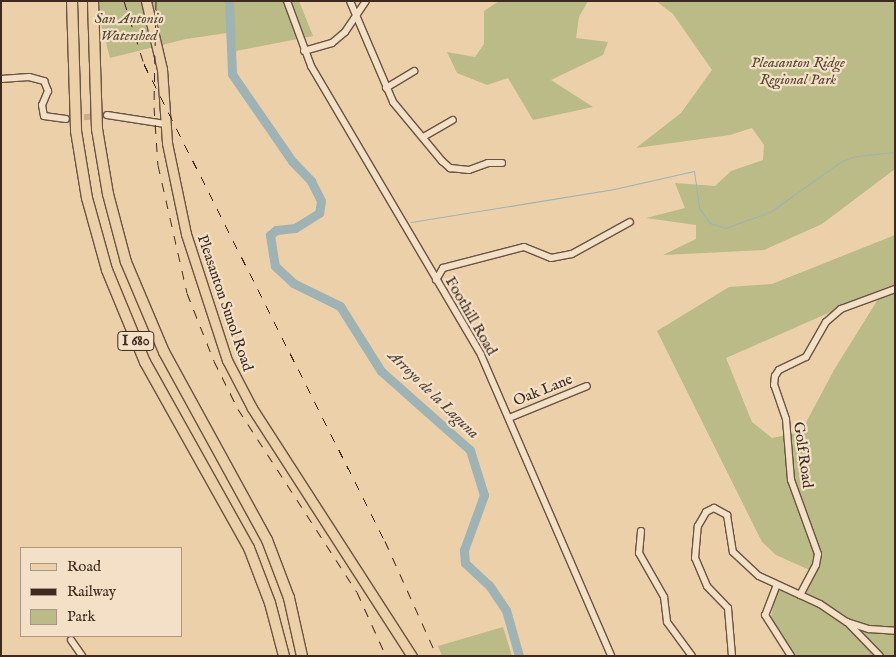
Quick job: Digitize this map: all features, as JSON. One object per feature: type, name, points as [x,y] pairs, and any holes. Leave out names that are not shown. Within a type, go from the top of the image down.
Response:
[{"type":"highway","name":"I 680","points":[[72,1],[76,131],[87,198],[107,270],[145,362],[249,548],[270,603],[284,656]]},
{"type":"highway","name":"I 680","points":[[92,1],[97,129],[108,194],[126,262],[164,352],[267,540],[289,598],[302,656]]},
{"type":"main road","name":"Pleasanton Sunol Road","points":[[146,1],[162,69],[165,124],[192,257],[236,379],[412,656]]},
{"type":"street","name":"Foothill Road","points":[[287,1],[304,51],[481,355],[611,656]]},
{"type":"street","points":[[350,1],[355,17],[393,102],[425,136],[450,168],[469,170],[488,163],[502,163]]},
{"type":"street","points":[[304,51],[332,43],[355,17],[366,1]]},
{"type":"street","points":[[386,88],[414,71]]},
{"type":"street","points":[[1,79],[29,77],[44,81],[48,91],[42,105],[44,116],[66,119]]},
{"type":"street","points":[[107,115],[165,124]]},
{"type":"street","points":[[425,136],[453,120]]},
{"type":"street","points":[[436,280],[442,268],[524,247],[551,258],[572,254],[630,222]]},
{"type":"street","name":"Golf Road","points":[[800,595],[816,565],[818,554],[791,480],[786,419],[774,385],[775,376],[779,370],[806,357],[826,322],[841,309],[895,289]]},
{"type":"street","name":"Oak Lane","points":[[509,418],[587,386]]},
{"type":"street","points":[[732,656],[728,608],[708,586],[695,558],[698,526],[706,512],[714,508],[724,511],[729,518],[733,552],[776,587],[800,595],[847,622],[869,629],[895,631]]},
{"type":"street","points":[[642,532],[642,560],[664,597],[667,622],[692,656]]},
{"type":"street","points":[[776,587],[765,615],[791,656]]},
{"type":"street","points":[[847,622],[849,628],[880,656]]},
{"type":"street","points":[[71,640],[82,656]]},
{"type":"green space","name":"San Antonio Watershed","points":[[95,1],[299,1],[313,36],[236,51],[234,32],[186,39],[110,58]]},
{"type":"green space","points":[[499,1],[588,1],[579,17],[576,38],[608,42],[603,55],[551,80],[593,107],[533,120],[508,78],[487,85],[457,73],[447,52],[475,57],[484,44],[484,11]]},
{"type":"green space","name":"Pleasanton Ridge Regional Park","points":[[656,1],[895,1],[895,169],[822,224],[764,250],[663,255],[696,239],[696,225],[646,218],[685,208],[675,183],[715,186],[731,171],[763,160],[764,145],[752,128],[730,135],[636,148],[681,113],[712,70],[673,14]]},
{"type":"green space","points":[[895,235],[895,656],[795,656],[771,617],[777,589],[801,599],[814,572],[776,555],[762,542],[657,331],[729,287],[772,284]],"holes":[[[885,288],[834,370],[801,432],[772,438],[752,422],[726,358]]]},
{"type":"green space","points":[[503,627],[512,656],[442,656],[438,646]]},
{"type":"waterway","name":"Arroyo de la Laguna","points":[[229,1],[232,74],[292,161],[311,181],[321,201],[319,213],[295,228],[276,230],[270,235],[275,266],[293,283],[340,306],[381,371],[470,450],[484,495],[464,550],[465,563],[489,585],[506,610],[519,656]]},
{"type":"waterway","points":[[411,222],[614,189],[694,171],[699,208],[710,223],[725,228],[770,212],[840,162],[856,156],[895,152]]},
{"type":"tunnel","points":[[66,119],[107,115]]},
{"type":"railway","points":[[124,1],[144,64],[385,541],[437,656]]},
{"type":"railway","points":[[156,1],[154,107],[158,165],[187,293],[214,361],[238,409],[357,592],[386,656]]}]
